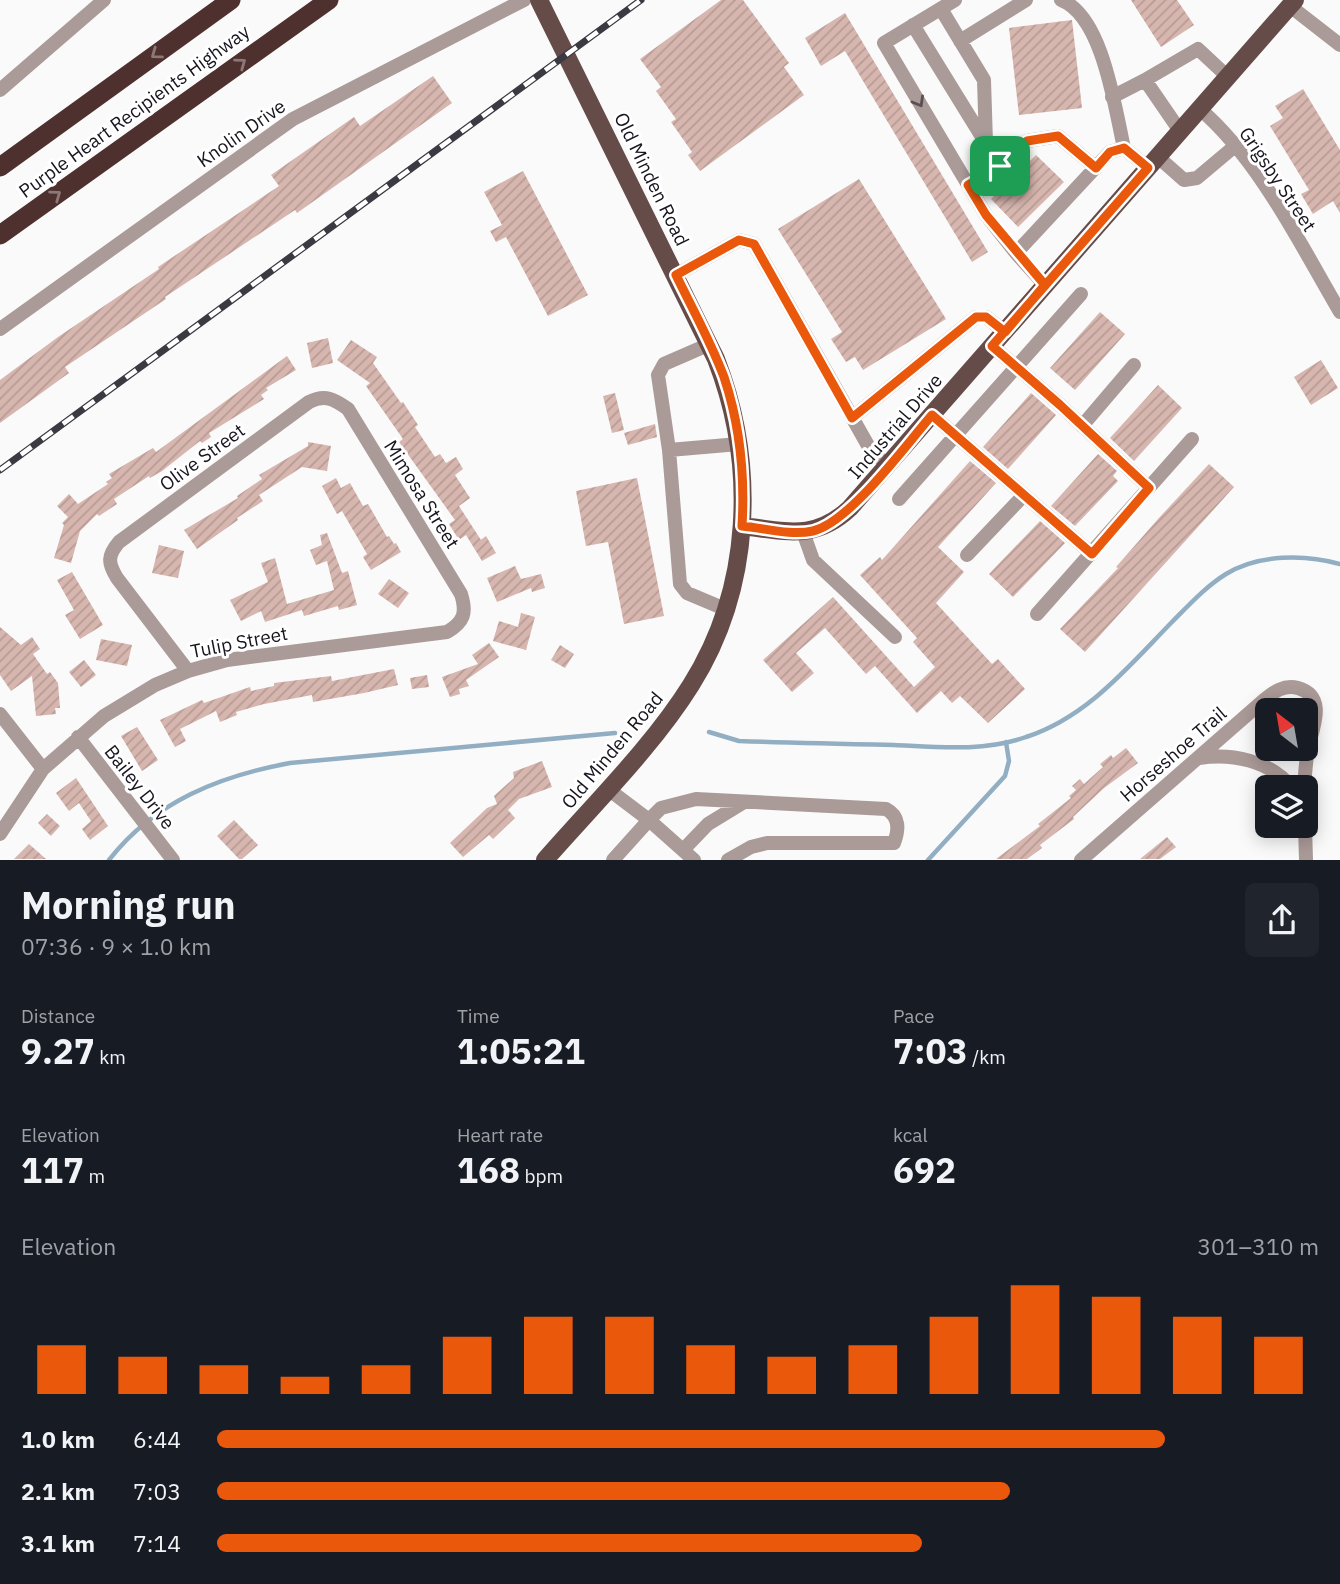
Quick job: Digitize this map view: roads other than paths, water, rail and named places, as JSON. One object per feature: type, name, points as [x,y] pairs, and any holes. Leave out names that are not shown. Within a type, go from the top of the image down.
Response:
[{"type":"highway","name":"Purple Heart Recipients Highway","points":[[0,167],[232,0]]},
{"type":"highway","name":"Purple Heart Recipients Highway","points":[[0,235],[329,0]]},
{"type":"main road","name":"Old Minden Road","points":[[539,0],[710,344],[729,397],[739,444],[744,488],[736,573],[709,653],[668,718],[546,859]]},
{"type":"main road","name":"Industrial Drive","points":[[742,526],[803,532],[826,526],[842,516],[1292,3]]},
{"type":"street","points":[[0,90],[104,0]]},
{"type":"street","name":"Knolin Drive","points":[[0,329],[293,119],[524,0]]},
{"type":"street","points":[[955,0],[884,43],[986,215],[1045,285]]},
{"type":"street","points":[[960,41],[1026,0]]},
{"type":"street","points":[[1061,0],[1082,17],[1104,59],[1124,148]]},
{"type":"street","points":[[1292,3],[1340,44]]},
{"type":"street","points":[[941,9],[984,80],[986,145]]},
{"type":"street","points":[[913,25],[1000,166]]},
{"type":"street","points":[[1112,97],[1198,50],[1228,77]]},
{"type":"street","points":[[1145,80],[1180,131]]},
{"type":"street","name":"Grigsby Street","points":[[1200,109],[1234,146],[1277,207],[1340,312]]},
{"type":"street","points":[[968,185],[1000,166],[1027,141],[1058,136],[1096,168]]},
{"type":"street","points":[[1016,253],[1110,152],[1124,148],[1184,180],[1197,178],[1234,146]]},
{"type":"street","points":[[676,275],[739,240],[754,244],[870,449],[888,466]]},
{"type":"street","points":[[899,499],[1081,294]]},
{"type":"street","points":[[852,418],[976,317],[986,317],[1005,332]]},
{"type":"street","points":[[710,344],[664,364],[658,375],[669,450],[680,584],[687,593],[725,610]]},
{"type":"street","points":[[992,346],[1149,488]]},
{"type":"street","points":[[1082,426],[1134,365]]},
{"type":"street","name":"Olive Street","points":[[188,671],[117,578],[109,562],[110,554],[119,542],[309,402],[318,398],[329,398]]},
{"type":"street","name":"Mimosa Street","points":[[329,398],[348,410],[461,594],[465,612],[462,622]]},
{"type":"street","points":[[932,415],[1092,554]]},
{"type":"street","points":[[1037,614],[1192,439]]},
{"type":"street","points":[[669,450],[739,444]]},
{"type":"street","points":[[968,555],[1024,495]]},
{"type":"street","points":[[803,532],[813,560],[894,637]]},
{"type":"street","name":"Tulip Street","points":[[0,834],[43,769],[78,737],[129,699],[155,685],[188,671],[227,660],[447,632],[462,622]]},
{"type":"street","name":"Horseshoe Trail","points":[[1081,859],[1274,692],[1282,688],[1296,687],[1310,695],[1317,709],[1306,775]]},
{"type":"street","points":[[0,714],[43,769]]},
{"type":"street","name":"Bailey Drive","points":[[78,737],[173,859]]},
{"type":"street","points":[[1199,758],[1224,756],[1249,760],[1276,775]]},
{"type":"street","points":[[608,789],[649,820],[688,855],[708,824],[744,802]]},
{"type":"street","points":[[613,859],[661,808],[696,799],[886,808],[893,812],[897,821],[898,834],[894,844],[827,851],[767,843],[751,847],[728,859]]},
{"type":"street","points":[[1305,838],[1306,859]]},
{"type":"waterway","points":[[709,732],[739,741],[758,742],[960,747],[1010,742],[1048,728],[1087,704],[1122,674],[1197,597],[1226,574],[1239,567],[1267,559],[1297,557],[1340,564]]},
{"type":"waterway","points":[[109,860],[127,839],[168,807],[214,784],[264,768],[290,763],[615,733]]},
{"type":"waterway","points":[[928,860],[1005,776],[1009,761],[1006,742]]},
{"type":"railway","points":[[0,470],[641,0]]}]
